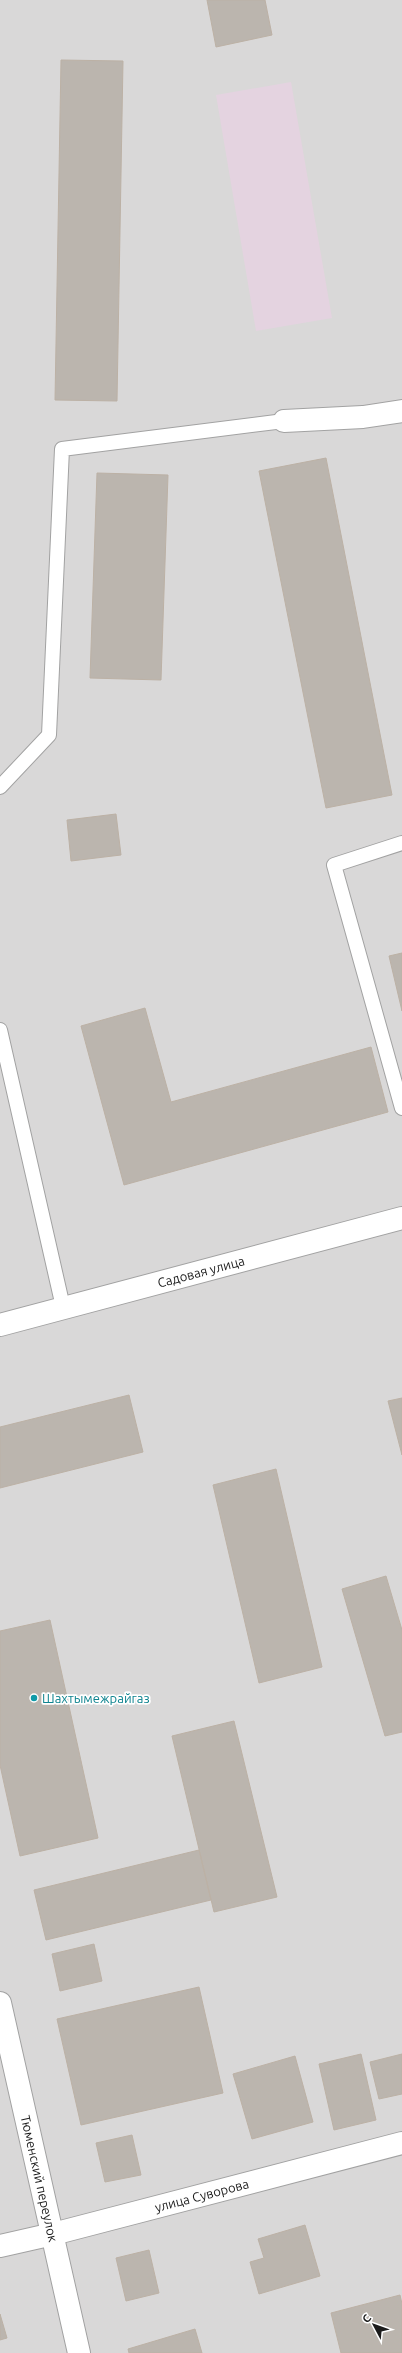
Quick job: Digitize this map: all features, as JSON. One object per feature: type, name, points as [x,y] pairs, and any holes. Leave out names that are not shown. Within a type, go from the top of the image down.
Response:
[{"type":"street","points":[[284,421],[363,417],[402,411]]},
{"type":"street","name":"Садовая улица","points":[[0,1325],[402,1218]]},
{"type":"street","name":"Тюменский переулок","points":[[0,2003],[79,2353]]},
{"type":"street","name":"улица Суворова","points":[[0,2246],[53,2234],[402,2143]]},
{"type":"lane","points":[[0,787],[49,734],[62,449],[284,421]]},
{"type":"lane","points":[[402,843],[334,865],[402,1108]]},
{"type":"lane","points":[[0,1030],[63,1307]]},
{"type":"shaded area","points":[[0,0],[402,0],[402,2353],[0,2353]]},
{"type":"shaded area","points":[[291,82],[332,318],[256,331],[216,95]]},
{"type":"building","points":[[207,0],[265,0],[272,35],[216,47]]},
{"type":"building","points":[[61,60],[123,61],[117,401],[55,400]]},
{"type":"building","points":[[326,458],[392,795],[326,808],[259,471]]},
{"type":"building","points":[[97,473],[168,475],[161,680],[90,678]]},
{"type":"building","points":[[116,814],[121,855],[71,861],[67,820]]},
{"type":"building","points":[[402,953],[402,1011],[389,956]]},
{"type":"building","points":[[145,1008],[171,1102],[371,1047],[388,1112],[124,1185],[81,1026]]},
{"type":"building","points":[[129,1395],[143,1452],[0,1488],[0,1427]]},
{"type":"building","points":[[402,1398],[402,1455],[388,1401]]},
{"type":"building","points":[[276,1469],[322,1667],[259,1683],[213,1485]]},
{"type":"building","points":[[386,1576],[402,1630],[402,1732],[385,1736],[342,1589]]},
{"type":"building","name":"Шахтымежрайгаз","points":[[50,1620],[98,1838],[20,1856],[0,1765],[0,1631]]},
{"type":"building","points":[[234,1721],[277,1897],[214,1912],[172,1736]]},
{"type":"building","points":[[199,1850],[211,1900],[46,1940],[34,1890]]},
{"type":"building","points":[[94,1944],[102,1981],[60,1991],[52,1954]]},
{"type":"building","points":[[199,1987],[223,2093],[81,2125],[57,2019]]},
{"type":"building","points":[[361,2054],[376,2120],[334,2130],[319,2064]]},
{"type":"building","points":[[402,2054],[402,2094],[379,2099],[370,2062]]},
{"type":"building","points":[[295,2056],[313,2122],[252,2139],[233,2074]]},
{"type":"building","points":[[132,2135],[141,2175],[105,2182],[96,2143]]},
{"type":"building","points":[[305,2225],[320,2276],[259,2294],[250,2262],[264,2258],[258,2239]]},
{"type":"building","points":[[149,2250],[159,2293],[126,2301],[116,2258]]},
{"type":"building","points":[[400,2295],[402,2304],[402,2353],[341,2353],[331,2313]]},
{"type":"building","points":[[0,2314],[7,2338],[0,2340]]},
{"type":"building","points":[[195,2329],[202,2353],[129,2353],[128,2349]]},
{"type":"place","name":"Шахтымежрайгаз","points":[[34,1698]]}]
